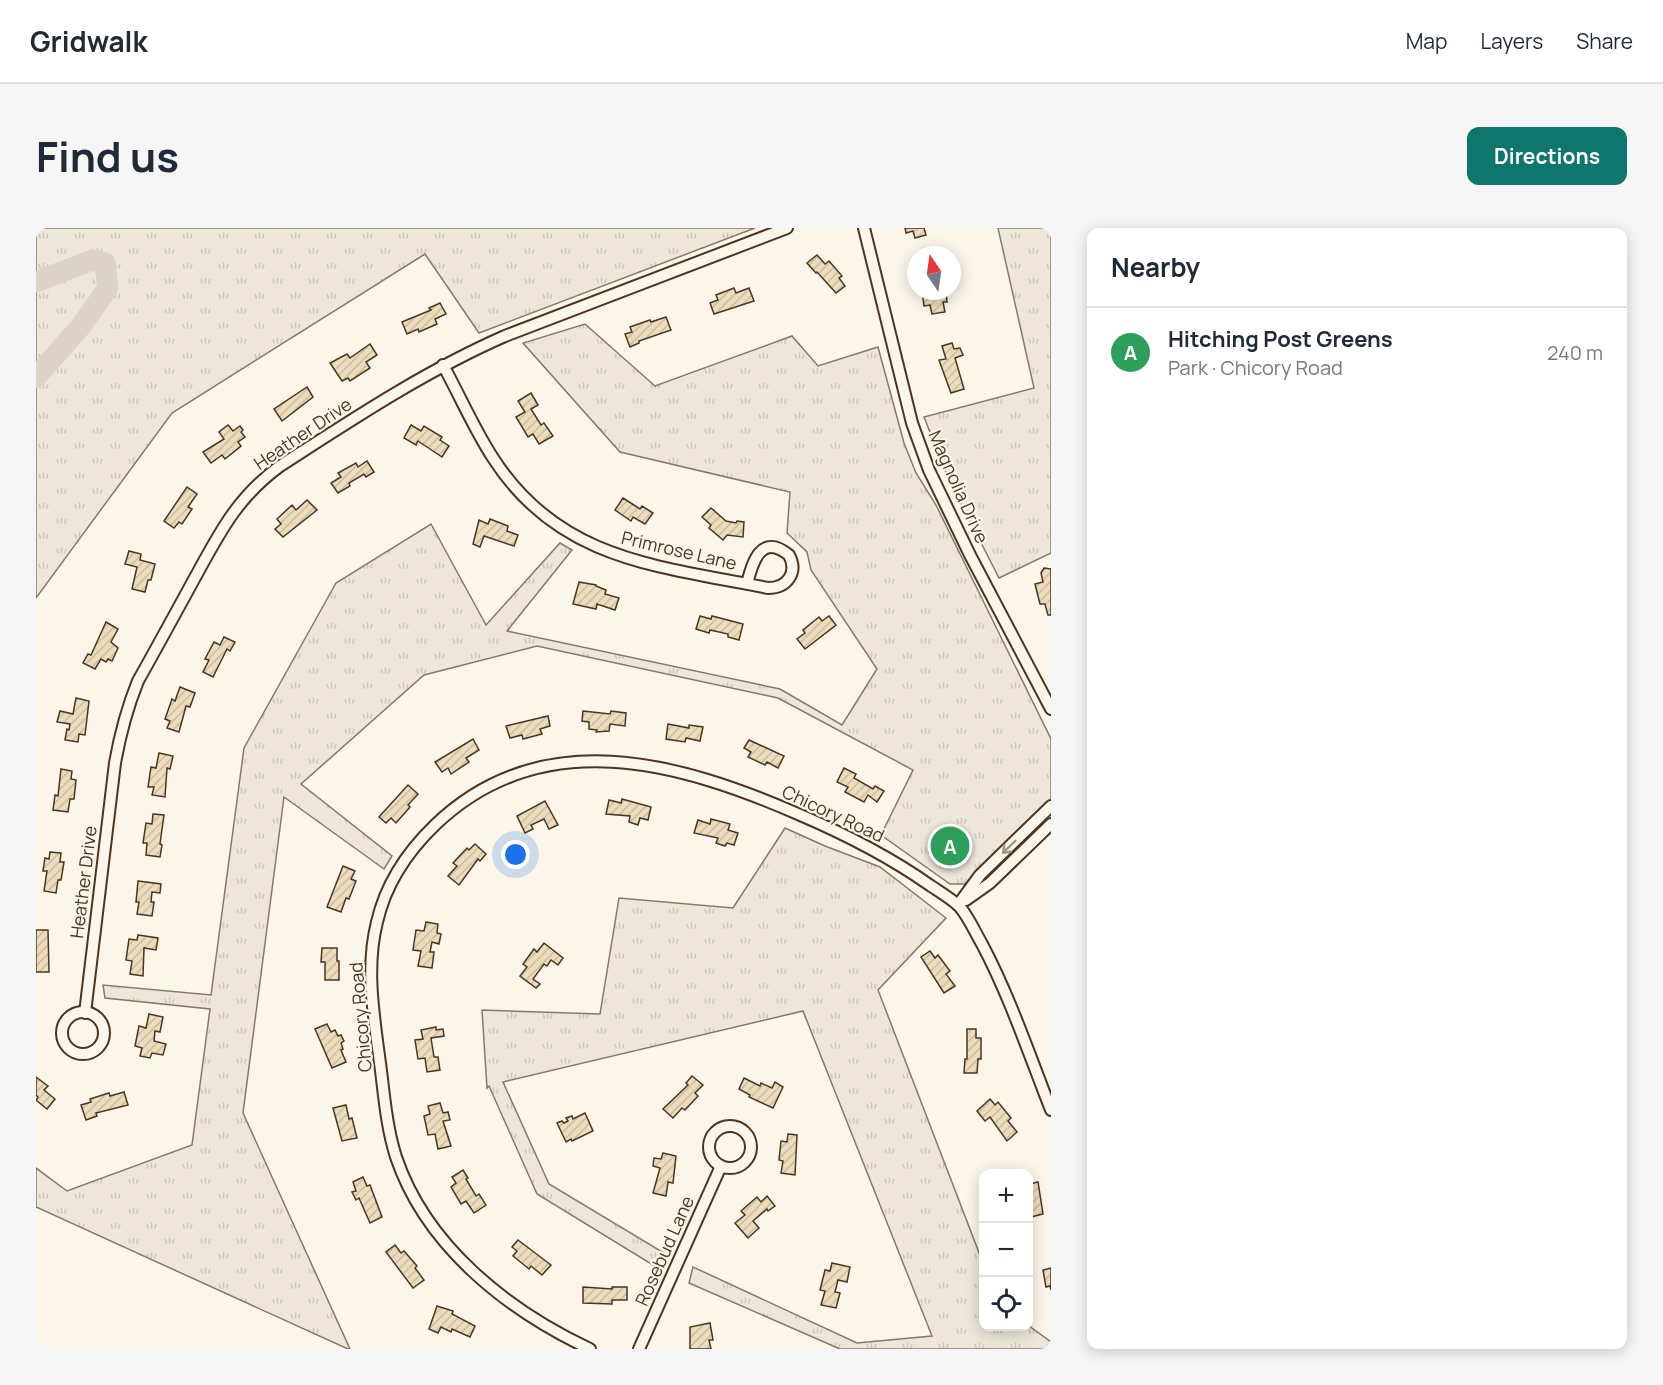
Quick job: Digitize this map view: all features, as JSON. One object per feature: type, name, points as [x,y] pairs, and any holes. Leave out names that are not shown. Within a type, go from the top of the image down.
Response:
[{"type":"street","name":"Heather Drive","points":[[85,1012],[114,763],[120,735],[138,681],[221,530],[246,495],[262,480],[397,391],[443,365],[505,336],[787,228]]},
{"type":"street","name":"Magnolia Drive","points":[[864,228],[912,423],[929,470],[970,555],[1051,709]]},
{"type":"street","name":"Primrose Lane","points":[[443,365],[493,458],[523,495],[547,518],[579,539],[617,556],[659,566],[747,584],[768,588],[782,586],[792,575],[793,568],[789,555],[777,548],[764,549],[754,558],[747,584]]},
{"type":"street","name":"Chicory Road","points":[[590,1349],[526,1314],[494,1290],[437,1232],[412,1195],[395,1154],[387,1116],[373,1003],[372,949],[382,902],[406,857],[447,814],[471,795],[499,780],[529,768],[558,762],[591,760],[623,763],[689,775],[783,807],[876,850],[958,905],[998,974],[1051,1110]]},
{"type":"street","points":[[958,905],[980,875],[1051,806]]},
{"type":"street","points":[[958,905],[990,884],[1051,824]]},
{"type":"street","name":"Rosebud Lane","points":[[639,1349],[721,1166]]},
{"type":"green space","points":[[36,228],[755,228],[479,333],[425,254],[172,413],[36,598]]},
{"type":"green space","points":[[998,228],[1051,228],[1051,553],[999,578],[948,478],[924,417],[1034,388]]},
{"type":"green space","points":[[585,324],[655,386],[792,336],[818,366],[878,347],[904,443],[916,473],[936,505],[1051,739],[1051,801],[965,884],[950,884],[881,835],[913,770],[778,698],[537,646],[424,675],[301,784],[392,856],[384,869],[284,797],[243,1113],[350,1349],[348,1349],[36,1207],[36,1168],[67,1191],[192,1145],[210,1009],[105,998],[103,985],[211,995],[244,748],[336,583],[431,524],[486,625],[560,543],[572,550],[507,631],[780,689],[842,725],[877,669],[811,570],[807,552],[787,533],[790,492],[620,452],[523,343]]},
{"type":"green space","points":[[785,828],[880,867],[946,918],[878,990],[979,1253],[979,1331],[1033,1331],[1033,1329],[1051,1342],[1051,1349],[840,1349],[689,1283],[693,1267],[857,1343],[932,1336],[803,1011],[503,1082],[549,1184],[669,1256],[661,1270],[537,1194],[489,1086],[487,1088],[482,1010],[600,1014],[619,898],[733,908]]},
{"type":"building","points":[[905,228],[924,228],[926,235],[915,238],[913,231],[906,233]]},
{"type":"building","points":[[817,255],[825,264],[829,261],[842,276],[839,278],[845,286],[836,293],[807,263]]},
{"type":"building","points":[[734,288],[736,293],[749,288],[754,301],[714,314],[710,303],[718,300],[716,295]]},
{"type":"building","points":[[923,300],[947,300],[947,302],[943,302],[945,312],[932,314],[930,305],[924,306]]},
{"type":"building","points":[[440,303],[446,314],[435,319],[437,324],[419,332],[418,329],[407,334],[402,322],[431,310],[429,308]]},
{"type":"building","points":[[666,317],[671,330],[639,341],[630,347],[625,334],[632,332],[630,327]]},
{"type":"building","points":[[952,343],[954,349],[960,348],[963,355],[955,358],[964,389],[951,393],[939,360],[946,359],[942,346]]},
{"type":"building","points":[[370,344],[377,355],[366,362],[370,368],[350,381],[348,378],[342,381],[330,363],[347,354],[350,358]]},
{"type":"building","points":[[307,387],[313,397],[282,421],[274,409]]},
{"type":"building","points":[[531,393],[538,405],[531,409],[541,425],[544,423],[553,436],[539,444],[533,434],[528,437],[516,417],[525,412],[518,401]]},
{"type":"building","points":[[228,425],[233,431],[240,426],[243,430],[241,432],[245,437],[238,442],[241,446],[225,459],[222,455],[211,463],[203,452],[224,439],[219,432]]},
{"type":"building","points":[[411,425],[421,431],[424,426],[442,437],[440,440],[449,446],[442,457],[418,441],[416,445],[404,438]]},
{"type":"building","points":[[367,461],[374,472],[366,477],[364,474],[338,493],[331,483],[341,477],[338,473],[356,463],[358,467]]},
{"type":"building","points":[[187,487],[197,494],[188,507],[192,509],[182,524],[179,522],[174,528],[164,521]]},
{"type":"building","points":[[623,498],[640,509],[642,506],[653,513],[645,524],[633,517],[631,521],[615,510]]},
{"type":"building","points":[[307,500],[317,510],[283,537],[275,529],[281,524],[277,519],[292,505],[296,510]]},
{"type":"building","points":[[711,508],[726,521],[744,522],[743,537],[727,535],[723,540],[709,528],[711,525],[702,517]]},
{"type":"building","points":[[490,519],[508,526],[507,531],[518,535],[514,546],[484,536],[480,547],[473,544],[479,520],[488,524]]},
{"type":"building","points":[[129,551],[141,554],[140,560],[155,564],[145,592],[132,589],[137,567],[125,564]]},
{"type":"building","points":[[1044,568],[1051,569],[1051,615],[1048,615],[1045,604],[1040,604],[1035,584],[1043,582],[1041,573]]},
{"type":"building","points":[[579,582],[596,585],[606,590],[605,594],[619,598],[615,610],[597,604],[596,609],[573,604]]},
{"type":"building","points":[[700,616],[711,619],[712,616],[743,624],[739,640],[728,637],[728,634],[710,630],[709,633],[696,629]]},
{"type":"building","points":[[829,616],[836,625],[805,649],[797,639],[805,633],[803,630],[819,617],[822,621]]},
{"type":"building","points":[[106,622],[118,629],[111,642],[118,648],[112,661],[108,659],[106,662],[101,659],[95,669],[83,663],[88,654],[91,655]]},
{"type":"building","points":[[224,637],[235,642],[230,651],[227,649],[213,677],[203,672],[209,660],[205,659],[214,642],[220,645]]},
{"type":"building","points":[[180,687],[195,693],[190,707],[186,706],[179,732],[167,728],[170,721],[165,719],[172,699],[175,701]]},
{"type":"building","points":[[76,698],[89,701],[85,735],[79,734],[78,742],[65,740],[70,724],[57,722],[60,711],[73,714]]},
{"type":"building","points":[[583,711],[626,713],[625,726],[610,724],[609,731],[596,732],[597,730],[589,729],[589,722],[582,721]]},
{"type":"building","points":[[548,716],[550,726],[540,729],[542,734],[523,739],[522,735],[510,738],[506,726]]},
{"type":"building","points":[[668,724],[689,728],[689,725],[703,727],[700,741],[686,738],[685,742],[666,739]]},
{"type":"building","points":[[473,739],[479,750],[466,758],[469,762],[451,774],[448,768],[442,772],[435,762]]},
{"type":"building","points":[[749,740],[784,756],[778,768],[767,762],[765,765],[748,757],[751,752],[744,748]]},
{"type":"building","points":[[159,753],[173,756],[170,769],[167,768],[165,797],[152,795],[154,787],[148,787],[151,767],[156,768]]},
{"type":"building","points":[[844,768],[856,774],[854,778],[873,789],[875,786],[884,791],[877,802],[868,795],[864,802],[845,792],[848,787],[837,782]]},
{"type":"building","points":[[61,769],[72,771],[71,779],[76,780],[74,799],[70,799],[68,812],[53,810],[55,795],[58,796]]},
{"type":"building","points":[[408,785],[418,794],[396,823],[391,818],[386,823],[379,817]]},
{"type":"building","points":[[622,799],[651,807],[648,820],[640,818],[638,825],[629,822],[630,816],[606,814],[609,800],[621,803]]},
{"type":"building","points":[[545,801],[558,825],[549,829],[544,819],[531,825],[533,829],[525,833],[517,816]]},
{"type":"building","points":[[153,814],[164,815],[160,857],[146,855],[147,843],[143,843],[146,823],[152,824]]},
{"type":"building","points":[[711,819],[730,824],[728,830],[738,833],[734,845],[727,843],[725,846],[716,843],[718,838],[694,833],[698,820],[710,824]]},
{"type":"building","points":[[475,844],[486,854],[480,861],[478,859],[459,885],[448,876],[457,866],[453,863],[467,848],[469,850]]},
{"type":"building","points":[[50,852],[61,853],[60,862],[64,862],[56,893],[44,891],[47,871],[43,871],[45,858],[49,859]]},
{"type":"building","points":[[343,866],[355,871],[351,879],[356,881],[341,912],[327,907]]},
{"type":"building","points":[[138,881],[161,884],[160,893],[152,892],[151,902],[154,902],[152,916],[137,914]]},
{"type":"building","points":[[426,922],[438,924],[437,933],[441,934],[439,944],[432,942],[430,952],[434,952],[432,968],[418,966],[421,951],[413,950],[416,930],[424,931]]},
{"type":"building","points":[[36,930],[48,930],[49,972],[36,972]]},
{"type":"building","points":[[138,935],[158,938],[156,950],[144,948],[143,976],[130,974],[132,961],[126,960],[129,939],[137,940]]},
{"type":"building","points":[[544,943],[563,958],[558,965],[551,960],[547,966],[544,964],[533,979],[540,984],[536,988],[520,976],[527,967],[523,964],[534,949],[537,952]]},
{"type":"building","points":[[322,948],[337,948],[339,980],[325,980],[325,962],[321,962]]},
{"type":"building","points":[[930,951],[935,958],[938,955],[950,971],[946,974],[955,986],[944,993],[921,957]]},
{"type":"building","points":[[149,1014],[163,1017],[160,1032],[155,1031],[154,1041],[166,1044],[163,1055],[152,1053],[150,1058],[140,1056],[142,1048],[135,1046],[139,1026],[146,1028]]},
{"type":"building","points":[[327,1024],[331,1032],[335,1030],[344,1041],[341,1043],[343,1049],[341,1050],[346,1062],[332,1068],[315,1029]]},
{"type":"building","points":[[436,1027],[436,1030],[443,1029],[444,1036],[431,1038],[434,1057],[438,1057],[440,1070],[427,1072],[425,1058],[418,1059],[415,1040],[423,1039],[421,1030]]},
{"type":"building","points":[[967,1029],[976,1029],[976,1038],[981,1038],[981,1059],[978,1059],[977,1073],[964,1073],[965,1059],[967,1059]]},
{"type":"building","points":[[692,1076],[703,1085],[695,1093],[698,1096],[685,1110],[682,1108],[673,1118],[663,1109],[688,1085],[686,1083]]},
{"type":"building","points":[[36,1077],[48,1086],[44,1090],[55,1099],[47,1109],[36,1100],[38,1097]]},
{"type":"building","points":[[744,1078],[760,1086],[761,1083],[772,1088],[775,1082],[783,1087],[773,1108],[749,1097],[750,1095],[739,1089]]},
{"type":"building","points":[[124,1092],[128,1105],[96,1113],[97,1116],[86,1120],[81,1105],[91,1102],[90,1099],[109,1093],[110,1096]]},
{"type":"building","points":[[990,1099],[995,1105],[998,1102],[1011,1118],[1008,1121],[1017,1132],[1007,1141],[990,1117],[985,1121],[977,1111]]},
{"type":"building","points":[[440,1103],[443,1113],[448,1112],[450,1120],[443,1121],[451,1146],[438,1149],[435,1134],[428,1135],[424,1116],[430,1114],[428,1106]]},
{"type":"building","points":[[346,1105],[357,1138],[342,1141],[333,1108]]},
{"type":"building","points":[[585,1113],[593,1131],[566,1142],[557,1123],[562,1121],[564,1123],[568,1121],[566,1118],[572,1116],[573,1119]]},
{"type":"building","points":[[788,1134],[797,1135],[795,1175],[781,1173],[783,1161],[779,1160],[781,1141],[787,1142]]},
{"type":"building","points":[[663,1153],[676,1156],[673,1183],[668,1182],[666,1196],[653,1193],[660,1168],[653,1166],[654,1158],[661,1159]]},
{"type":"building","points":[[463,1170],[476,1196],[479,1194],[486,1205],[474,1213],[466,1201],[461,1204],[451,1187],[456,1183],[452,1177]]},
{"type":"building","points":[[363,1177],[367,1186],[370,1185],[382,1217],[370,1223],[359,1198],[356,1200],[352,1192],[356,1191],[353,1182]]},
{"type":"building","points":[[1038,1182],[1043,1214],[1033,1216],[1033,1183]]},
{"type":"building","points":[[767,1196],[775,1206],[768,1211],[767,1209],[753,1221],[759,1228],[748,1238],[735,1223],[745,1215],[741,1211],[757,1197],[761,1202]]},
{"type":"building","points":[[518,1240],[551,1265],[542,1275],[531,1266],[529,1269],[513,1256],[517,1251],[512,1247]]},
{"type":"building","points":[[395,1245],[401,1253],[404,1251],[417,1266],[415,1268],[424,1280],[413,1288],[386,1252]]},
{"type":"building","points":[[832,1263],[850,1267],[847,1282],[838,1280],[835,1292],[840,1293],[836,1308],[821,1305],[825,1291],[820,1290],[825,1270],[830,1271]]},
{"type":"building","points":[[1051,1268],[1051,1290],[1050,1286],[1046,1287],[1043,1270]]},
{"type":"building","points":[[583,1287],[612,1289],[612,1287],[627,1287],[627,1300],[612,1300],[612,1304],[583,1303]]},
{"type":"building","points":[[437,1306],[453,1311],[452,1314],[475,1326],[470,1337],[452,1329],[451,1332],[441,1327],[438,1333],[429,1329]]},
{"type":"building","points":[[710,1323],[713,1340],[709,1340],[711,1349],[690,1349],[690,1327]]},
{"type":"waterway","points":[[36,282],[92,260],[105,263],[108,288],[81,326],[36,377]]},
{"type":"place","name":"Hitching Post Greens","points":[[950,846]]}]
